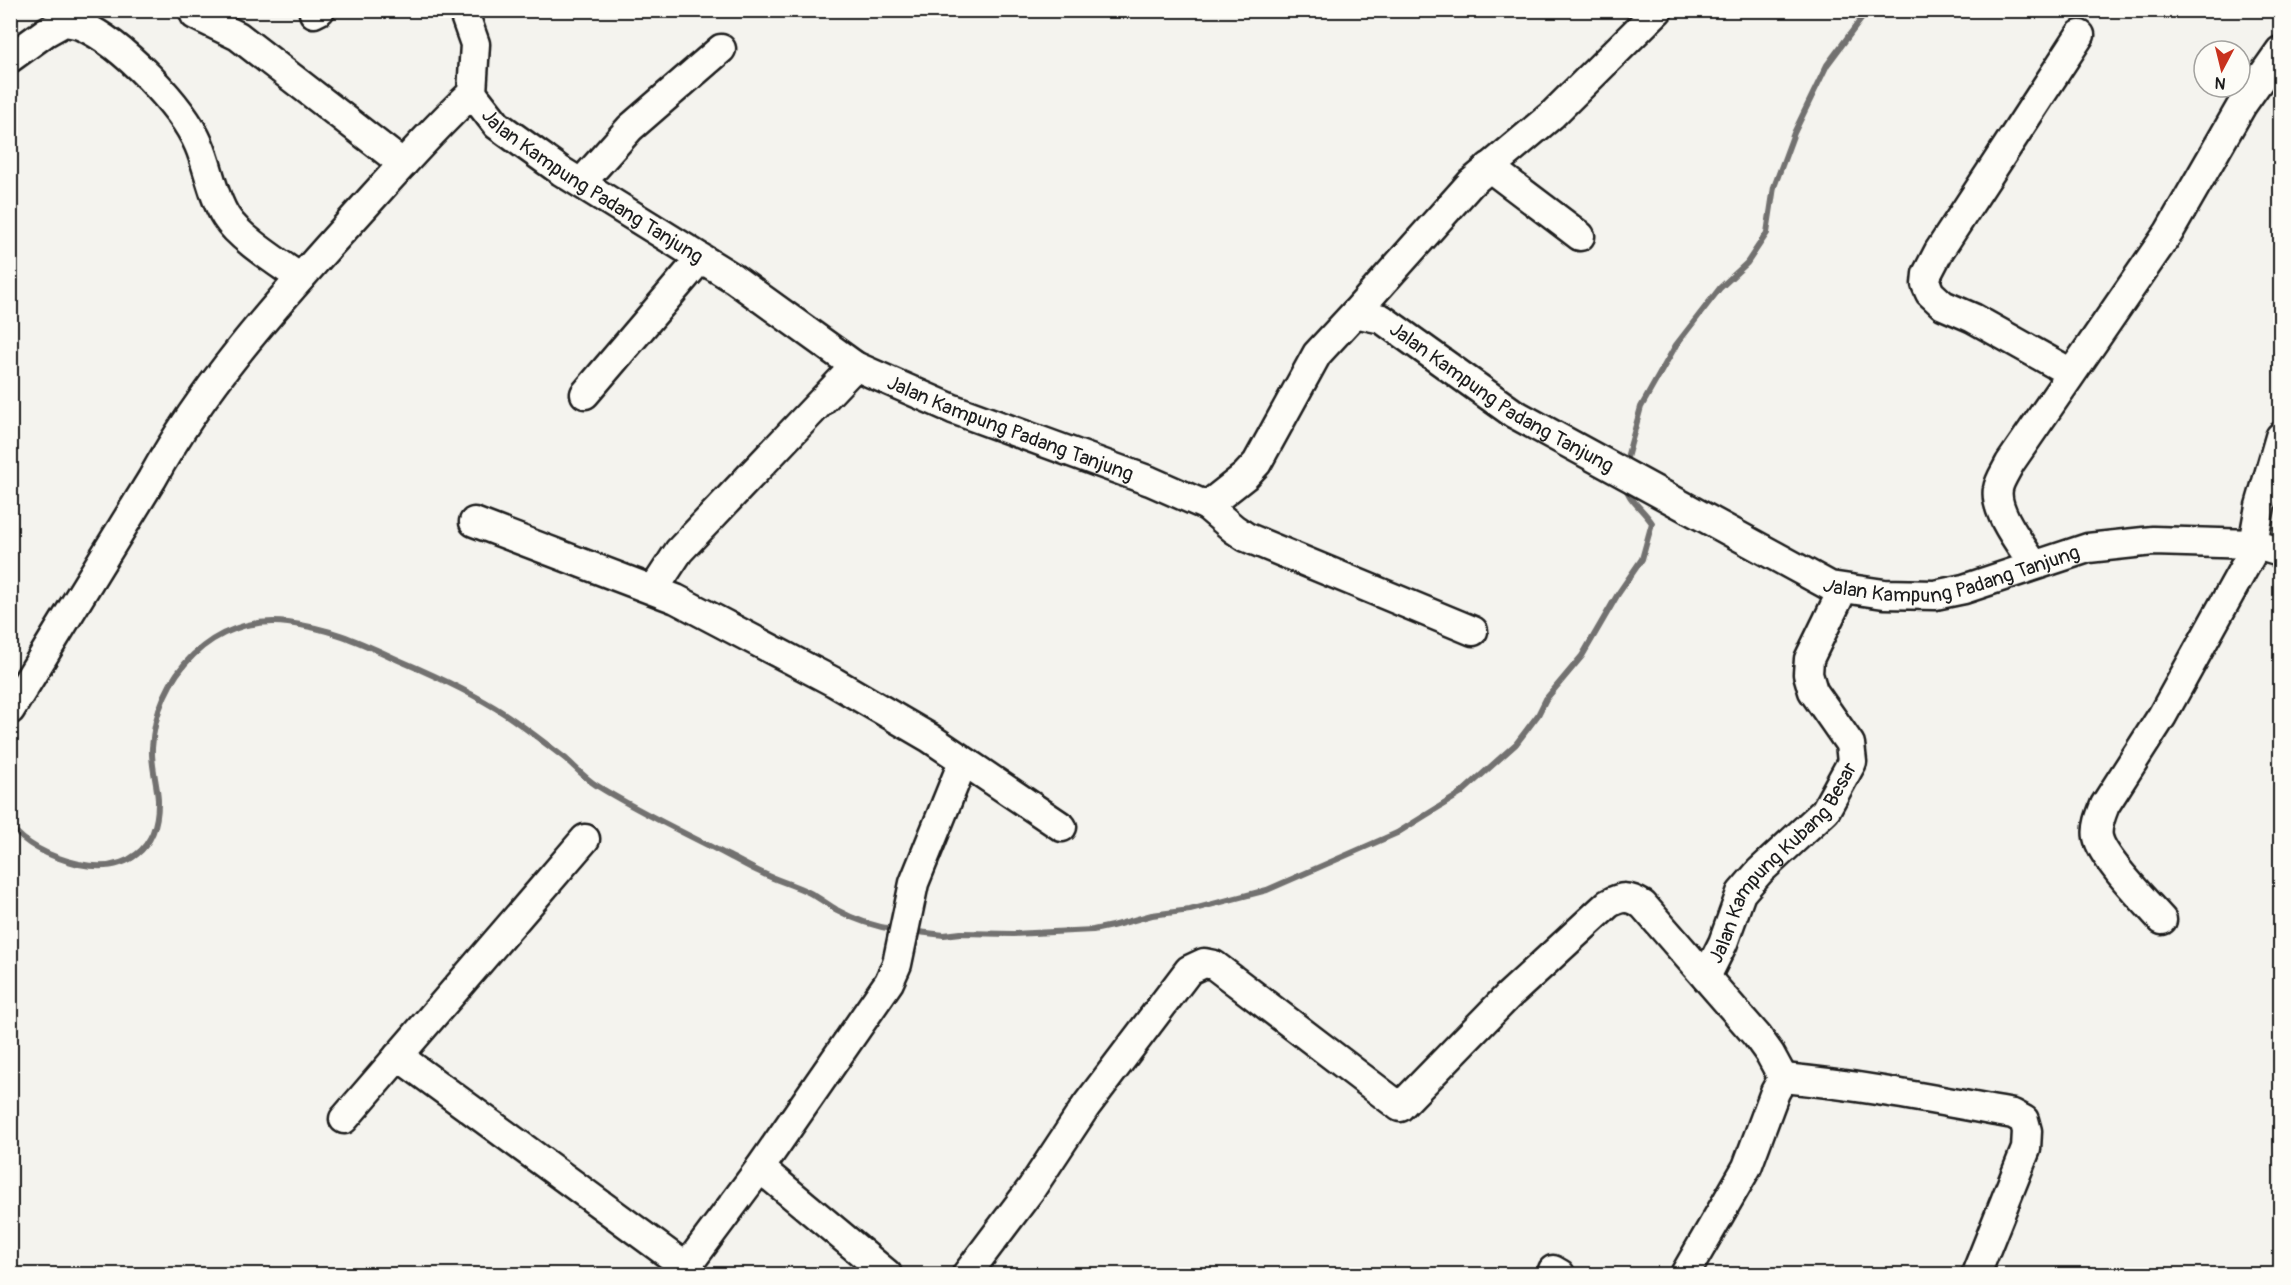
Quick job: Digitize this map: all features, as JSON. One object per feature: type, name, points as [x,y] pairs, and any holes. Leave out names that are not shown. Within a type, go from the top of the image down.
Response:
[{"type":"street","points":[[10,710],[187,418],[235,354],[300,278],[439,125],[472,93],[475,44],[463,10]]},
{"type":"street","points":[[1207,506],[1245,476],[1257,463],[1317,354],[1471,183],[1552,115],[1658,10]]},
{"type":"street","points":[[195,15],[238,36],[403,164]]},
{"type":"street","points":[[10,58],[64,22],[82,26],[106,41],[162,90],[190,128],[200,146],[209,179],[226,218],[239,232],[300,278]]},
{"type":"street","points":[[2071,373],[1973,318],[1943,305],[1930,293],[1926,284],[1927,274],[1939,251],[2080,34]]},
{"type":"street","points":[[581,183],[630,128],[721,49]]},
{"type":"street","points":[[2034,565],[2002,514],[1998,500],[1998,488],[2010,463],[2169,232],[2242,105],[2280,51]]},
{"type":"street","name":"Jalan Kampung Padang Tanjung","points":[[472,93],[497,125],[581,183],[733,278],[855,366],[953,409],[1150,481],[1207,506],[1246,537],[1473,631]]},
{"type":"street","points":[[439,125],[460,120],[476,120],[497,125]]},
{"type":"street","points":[[1489,167],[1580,236]]},
{"type":"street","points":[[585,394],[700,259]]},
{"type":"street","name":"Jalan Kampung Padang Tanjung","points":[[1355,313],[1382,319],[1513,413],[1830,586],[1884,594],[1935,595],[1964,589],[2088,548],[2121,543],[2153,541],[2253,544],[2280,552]]},
{"type":"street","points":[[654,589],[679,551],[855,366]]},
{"type":"street","points":[[2162,920],[2105,853],[2097,837],[2099,820],[2105,805],[2162,716],[2251,555],[2260,506],[2280,437]]},
{"type":"street","points":[[474,522],[654,589],[834,682],[930,738],[1062,827]]},
{"type":"street","name":"Jalan Kampung Kubang Besar","points":[[1706,977],[1723,943],[1741,893],[1760,871],[1825,811],[1852,762],[1850,744],[1813,691],[1808,674],[1809,659],[1843,589]]},
{"type":"street","points":[[398,1056],[683,1271],[760,1168],[889,982],[897,964],[914,883],[963,762]]},
{"type":"street","points":[[344,1119],[585,839]]},
{"type":"street","points":[[967,1275],[1031,1189],[1086,1106],[1189,970],[1204,963],[1214,965],[1400,1107],[1507,997],[1608,904],[1620,897],[1631,898],[1643,906],[1757,1036],[1783,1078]]},
{"type":"street","points":[[1685,1275],[1747,1167],[1775,1092],[1783,1078]]},
{"type":"street","points":[[1783,1078],[1886,1090],[2013,1114],[2024,1120],[2027,1131],[2026,1149],[1976,1275]]},
{"type":"street","points":[[760,1168],[887,1275]]},
{"type":"waterway","points":[[1625,465],[1641,407],[1676,345],[1720,288],[1747,263],[1767,233],[1774,187],[1794,133],[1827,65],[1868,10]]},
{"type":"waterway","points":[[910,931],[944,935],[1093,930],[1152,915],[1190,910],[1267,890],[1397,833],[1460,794],[1516,744],[1538,715],[1546,699],[1582,656],[1618,594],[1642,559],[1652,523],[1632,499],[1624,483]]},
{"type":"waterway","points":[[10,825],[32,845],[79,864],[112,865],[137,854],[153,832],[157,817],[158,800],[152,748],[156,721],[164,696],[177,674],[193,655],[213,639],[236,628],[261,623],[288,623],[319,629],[347,638],[455,686],[513,719],[592,782],[629,804],[756,870],[808,892],[844,914],[866,923],[897,930]]}]
